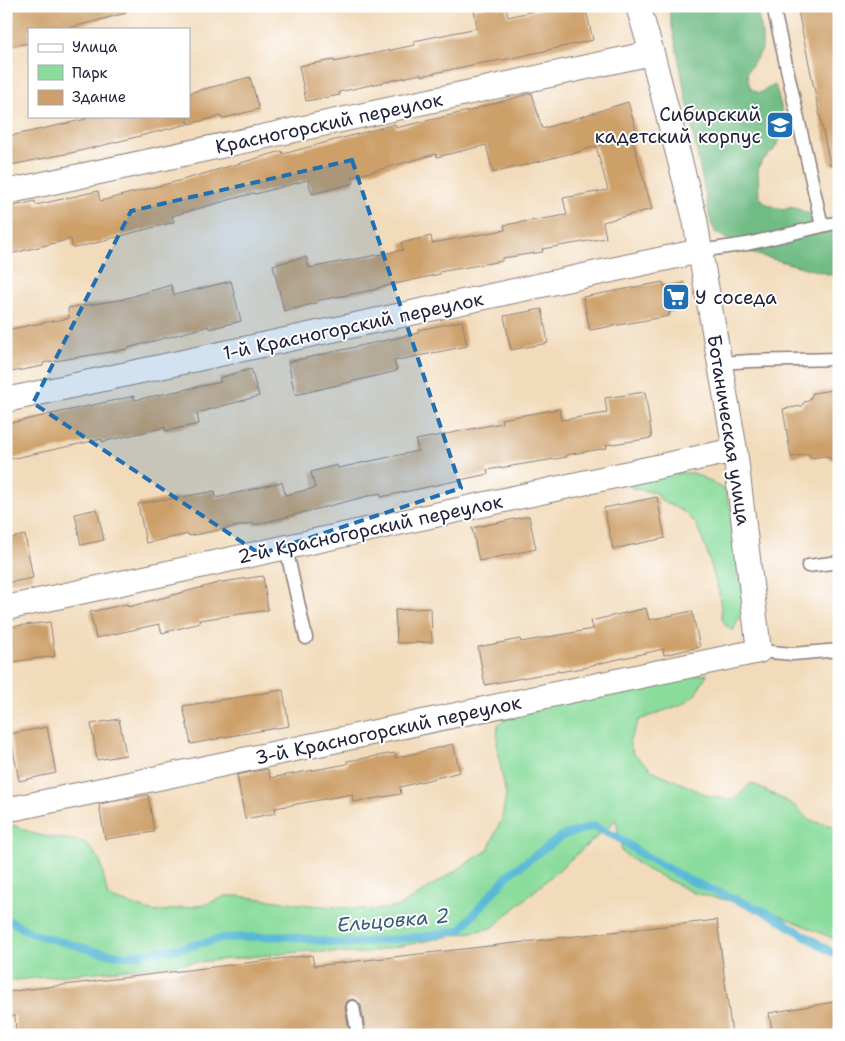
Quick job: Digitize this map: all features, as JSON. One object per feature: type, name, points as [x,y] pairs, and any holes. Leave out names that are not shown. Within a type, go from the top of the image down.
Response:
[{"type":"street","name":"Ботаническая улица","points":[[638,6],[695,220],[735,450],[759,651]]},
{"type":"street","name":"Красногорский переулок","points":[[6,192],[652,53]]},
{"type":"street","name":"1-й Красногорский переулок","points":[[6,400],[700,251]]},
{"type":"street","name":"2-й Красногорский переулок","points":[[6,608],[735,450]]},
{"type":"street","name":"3-й Красногорский переулок","points":[[16,808],[759,651]]},
{"type":"lane","points":[[773,6],[822,226]]},
{"type":"lane","points":[[700,251],[747,244],[839,222]]},
{"type":"lane","points":[[720,363],[839,359]]},
{"type":"lane","points":[[286,548],[306,638]]},
{"type":"lane","points":[[808,566],[839,562]]},
{"type":"lane","points":[[759,651],[793,654],[839,650]]},
{"type":"lane","points":[[353,1007],[358,1035]]},
{"type":"highlighted area","points":[[352,160],[461,488],[260,554],[33,403],[131,211]]},
{"type":"green space","points":[[668,6],[756,6],[762,32],[762,50],[747,72],[748,81],[751,89],[759,93],[775,85],[782,110],[782,136],[773,151],[761,162],[758,170],[759,196],[765,203],[782,210],[792,207],[839,225],[839,277],[754,254],[716,233],[711,223]]},
{"type":"green space","points":[[653,473],[694,473],[724,489],[743,544],[743,608],[733,631],[726,626],[722,619],[719,592],[696,524],[684,512],[661,500],[656,493],[632,488],[629,479]]},
{"type":"green space","points":[[707,674],[695,695],[685,703],[639,720],[629,742],[633,753],[652,770],[709,796],[733,800],[751,783],[794,805],[810,821],[839,827],[839,941],[763,908],[694,893],[642,867],[622,852],[616,820],[492,928],[359,954],[309,951],[6,981],[6,822],[37,835],[85,842],[100,860],[108,897],[154,912],[204,905],[226,896],[374,910],[398,907],[488,850],[502,818],[506,795],[497,749],[498,724],[519,712],[545,709],[560,693]]},
{"type":"building","points":[[26,6],[125,6],[126,13],[69,28],[28,28],[28,43],[6,47],[6,10]]},
{"type":"building","points":[[489,6],[506,6],[508,17],[555,6],[585,6],[593,40],[508,59],[421,76],[421,74],[339,92],[340,95],[306,101],[299,66],[334,60],[334,62],[415,45],[414,41],[477,28],[474,9]]},
{"type":"building","points":[[797,6],[839,6],[839,164],[830,165]]},
{"type":"building","points":[[250,77],[259,109],[221,119],[221,116],[189,124],[190,93]]},
{"type":"building","points":[[532,93],[542,129],[628,102],[637,133],[631,135],[652,209],[603,222],[606,238],[542,249],[543,252],[502,258],[502,261],[439,272],[440,274],[316,301],[317,303],[284,311],[273,265],[306,257],[309,268],[403,250],[401,243],[431,236],[432,243],[505,230],[504,225],[567,215],[563,198],[608,190],[596,146],[572,154],[493,173],[486,145],[437,157],[436,154],[352,177],[354,183],[312,194],[308,180],[172,216],[174,222],[109,240],[73,248],[71,239],[6,255],[6,208],[35,201],[36,205],[98,191],[100,201],[282,151],[283,154],[395,124],[396,128],[477,109]]},
{"type":"building","points":[[187,118],[188,124],[80,151],[6,166],[6,137],[86,119]]},
{"type":"building","points":[[231,281],[241,321],[209,329],[209,326],[128,349],[43,363],[43,366],[11,372],[6,350],[6,330],[69,318],[68,308],[120,300],[171,285],[174,295]]},
{"type":"building","points":[[663,282],[664,286],[684,283],[689,308],[669,312],[669,316],[590,330],[583,297]]},
{"type":"building","points":[[542,309],[548,343],[511,350],[504,316]]},
{"type":"building","points":[[462,321],[467,346],[394,361],[397,371],[295,395],[288,362],[418,333],[418,330]]},
{"type":"building","points":[[251,369],[259,396],[197,413],[199,424],[165,431],[165,427],[102,442],[102,439],[6,460],[6,424],[134,396],[135,400],[221,382],[219,378]]},
{"type":"building","points":[[839,389],[839,463],[826,456],[812,458],[808,454],[791,457],[783,409],[802,406],[804,402],[809,401],[813,393]]},
{"type":"building","points":[[645,392],[652,438],[606,445],[607,448],[566,455],[567,457],[487,470],[488,474],[381,497],[380,493],[254,525],[254,523],[146,543],[138,504],[215,491],[216,498],[282,482],[285,495],[315,488],[311,472],[337,465],[338,468],[418,451],[416,440],[502,423],[501,419],[559,409],[561,420],[607,413],[605,398]]},
{"type":"building","points":[[657,497],[665,538],[613,549],[604,508]]},
{"type":"building","points":[[97,509],[104,540],[81,545],[75,514]]},
{"type":"building","points":[[529,516],[536,549],[479,561],[472,528]]},
{"type":"building","points":[[25,535],[33,578],[6,583],[6,539]]},
{"type":"building","points":[[263,576],[268,610],[199,620],[200,623],[162,633],[159,624],[96,638],[90,612],[127,604],[128,607],[222,582]]},
{"type":"building","points":[[431,608],[432,642],[397,643],[395,610]]},
{"type":"building","points":[[646,608],[649,620],[692,611],[700,647],[664,655],[663,649],[588,667],[485,685],[478,647],[520,639],[521,642],[593,629],[591,621]]},
{"type":"building","points":[[50,622],[55,656],[12,662],[8,627]]},
{"type":"building","points":[[283,690],[289,726],[191,744],[183,706]]},
{"type":"building","points":[[119,719],[126,755],[97,760],[91,724]]},
{"type":"building","points":[[47,727],[56,773],[19,781],[10,734]]},
{"type":"building","points":[[453,744],[460,772],[400,787],[401,794],[353,802],[352,794],[275,808],[276,813],[245,819],[237,775],[268,769],[270,778],[347,764],[347,761],[395,753],[395,758]]},
{"type":"building","points":[[148,795],[154,832],[105,839],[99,804]]},
{"type":"building","points":[[717,920],[732,1035],[366,1035],[361,1005],[352,999],[347,1001],[345,1008],[350,1035],[16,1035],[15,1016],[6,1017],[6,992],[312,955],[314,966]]},
{"type":"building","points":[[834,1002],[839,1035],[773,1035],[769,1013]]},
{"type":"waterway","name":"Ельцовка 2","points":[[6,919],[34,934],[94,951],[125,956],[181,948],[224,938],[286,936],[344,944],[428,936],[460,930],[509,874],[562,836],[593,826],[617,837],[643,855],[689,880],[770,914],[833,953],[839,954]]},
{"type":"place","name":"Сибирский кадетский корпус","points":[[780,125]]},
{"type":"place","name":"У соседа","points":[[676,297]]}]
